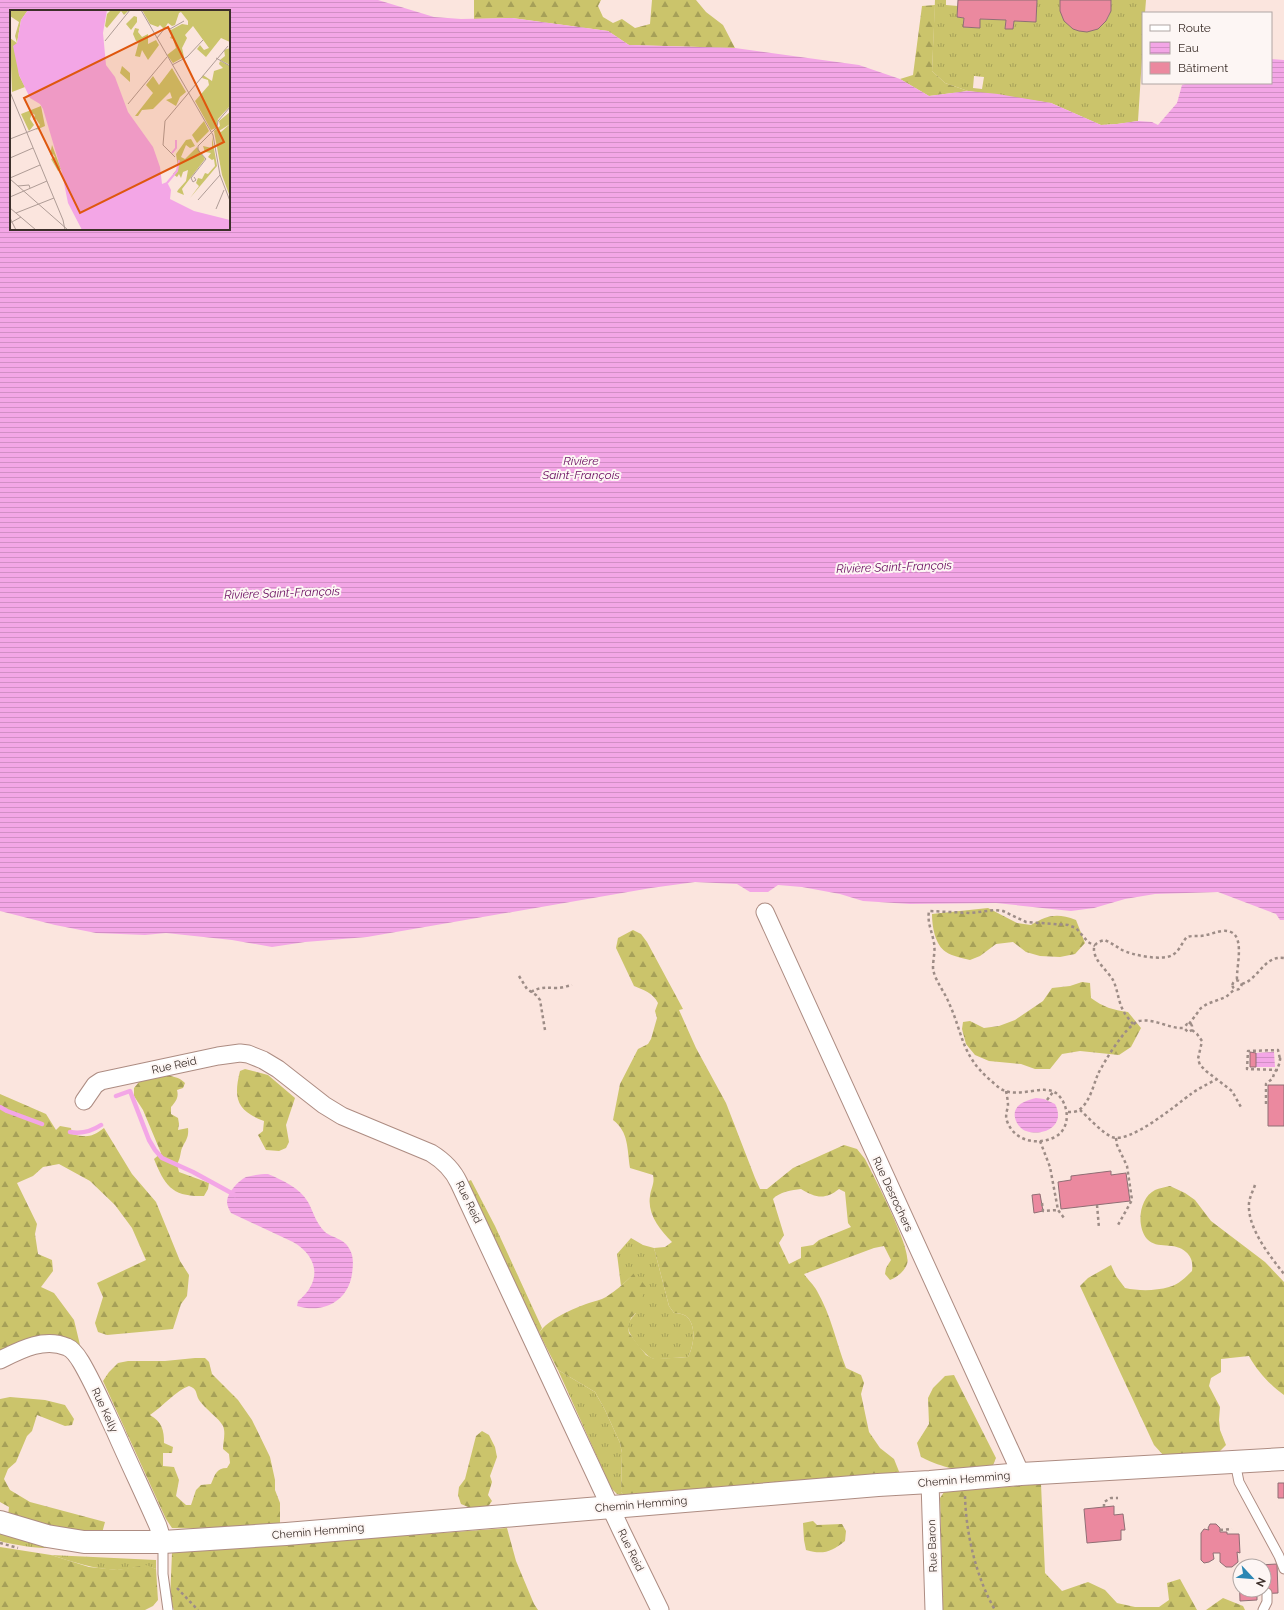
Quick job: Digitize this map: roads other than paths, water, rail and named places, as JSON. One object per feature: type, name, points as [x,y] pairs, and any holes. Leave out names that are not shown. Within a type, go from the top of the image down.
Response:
[{"type":"street","name":"Rue Desrochers","points":[[765,912],[1021,1474]]},
{"type":"street","name":"Rue Reid","points":[[84,1102],[95,1084],[101,1081],[218,1056],[237,1053],[248,1054],[272,1065],[324,1105],[342,1116],[439,1158],[453,1171],[460,1183],[610,1507],[660,1610]]},
{"type":"street","name":"Rue Kelly","points":[[0,1360],[24,1348],[44,1344],[69,1347],[74,1352],[81,1361],[101,1401],[158,1526],[163,1542]]},
{"type":"street","name":"Chemin Hemming","points":[[0,1522],[48,1536],[84,1542],[163,1542],[294,1533],[1021,1474],[1284,1459]]},
{"type":"street","name":"Rue Baron","points":[[930,1482],[934,1610]]},
{"type":"lane","points":[[1235,1462],[1239,1482],[1279,1556],[1284,1569]]},
{"type":"lane","points":[[163,1542],[162,1574],[168,1610]]},
{"type":"lane","points":[[1263,1610],[1267,1598]]},
{"type":"water","name":"Rivière Saint-François","points":[[0,0],[378,0],[434,17],[461,19],[512,18],[608,31],[629,45],[735,48],[859,65],[900,79],[929,96],[968,91],[998,94],[1051,103],[1101,125],[1138,121],[1152,122],[1158,125],[1177,103],[1182,85],[1272,84],[1272,59],[1284,60],[1284,920],[1280,920],[1276,914],[1218,892],[1155,894],[1125,899],[1094,908],[1071,911],[996,903],[910,904],[863,901],[840,894],[802,887],[778,885],[768,892],[750,892],[737,884],[695,882],[651,888],[367,937],[305,942],[272,947],[232,940],[166,933],[145,935],[96,933],[55,925],[0,911]]},
{"type":"water","points":[[1274,1052],[1275,1067],[1256,1067],[1256,1053]]},
{"type":"water","points":[[1036,1098],[1044,1099],[1055,1104],[1058,1111],[1056,1123],[1052,1128],[1046,1131],[1033,1132],[1025,1130],[1017,1123],[1015,1117],[1016,1109],[1022,1103]]},
{"type":"water","points":[[268,1174],[285,1182],[305,1197],[321,1228],[327,1234],[345,1243],[350,1250],[353,1265],[350,1283],[346,1292],[340,1298],[325,1307],[307,1308],[297,1306],[298,1301],[306,1294],[314,1278],[312,1262],[302,1248],[293,1242],[231,1213],[228,1206],[227,1201],[231,1191],[243,1179],[246,1177]]},
{"type":"waterway","points":[[116,1096],[130,1091],[149,1140],[162,1158],[193,1172],[235,1195]]},
{"type":"waterway","points":[[0,1107],[42,1124]]},
{"type":"waterway","points":[[70,1132],[86,1132],[101,1125]]}]
